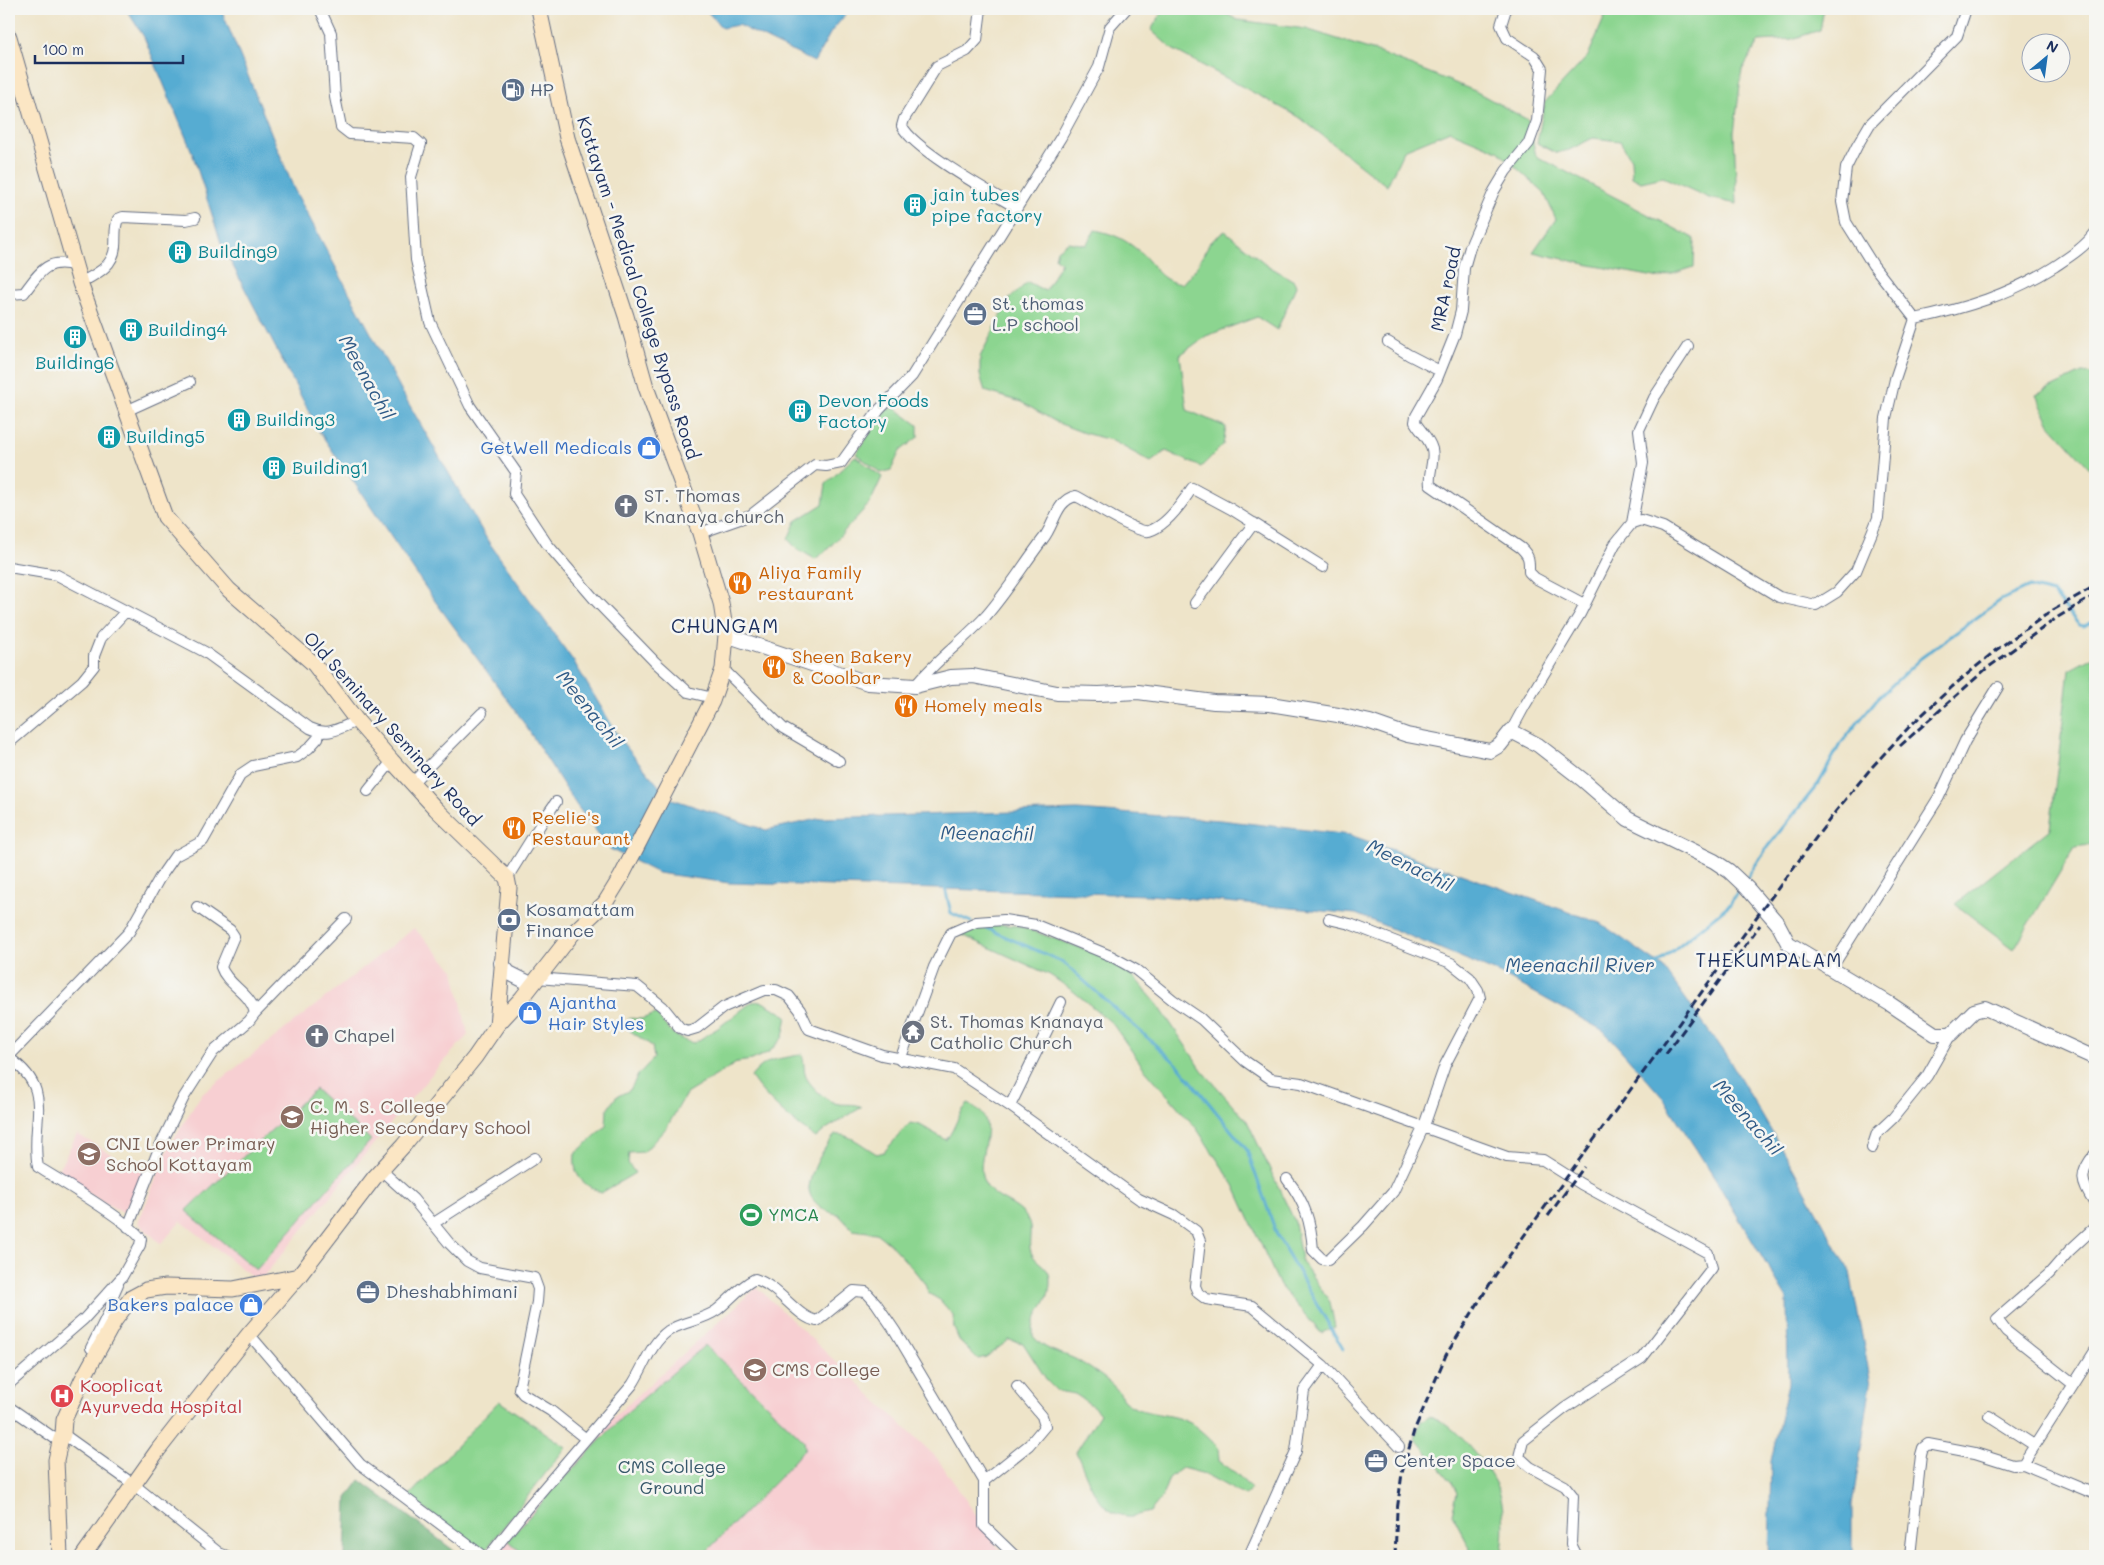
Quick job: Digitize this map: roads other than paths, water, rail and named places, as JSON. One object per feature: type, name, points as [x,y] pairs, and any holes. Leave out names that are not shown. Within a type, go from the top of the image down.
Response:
[{"type":"main road","name":"Kottayam - Medical College Bypass Road","points":[[83,1556],[133,1484],[249,1334],[299,1276],[381,1170],[475,1057],[496,1026],[522,998],[573,934],[605,904],[621,877],[713,700],[723,669],[726,635],[721,603],[700,533],[646,387],[626,316],[567,138],[539,9]]},
{"type":"main road","name":"Old Seminary Seminary Road","points":[[9,36],[80,283],[165,517],[229,590],[314,664],[357,721],[392,761],[507,878]]},
{"type":"main road","points":[[496,1026],[509,888],[507,878]]},
{"type":"main road","points":[[60,1556],[56,1460],[62,1438],[64,1420],[82,1380],[115,1320],[131,1298],[146,1290],[166,1287],[233,1288],[299,1276]]},
{"type":"street","points":[[320,9],[331,32],[334,97],[341,127],[350,134],[414,138],[421,144],[411,176],[416,260],[430,322],[470,406],[516,472],[514,494],[547,544],[596,601],[655,662],[688,692],[713,700]]},
{"type":"street","points":[[981,9],[977,40],[967,51],[937,66],[904,119],[902,126],[936,157],[1017,208]]},
{"type":"street","points":[[700,533],[751,516],[815,465],[841,464],[879,410],[912,376],[1061,137],[1099,67],[1110,27],[1126,9]]},
{"type":"street","name":"MRA road","points":[[1506,9],[1501,25],[1507,38],[1534,56],[1542,69],[1537,121],[1529,143],[1506,171],[1494,191],[1470,247],[1464,268],[1457,327],[1440,371],[1416,416],[1415,422],[1426,435],[1432,450],[1432,466],[1429,476],[1430,485],[1521,548],[1528,555],[1530,561],[1529,572],[1535,578],[1584,604]]},
{"type":"street","points":[[1915,319],[1873,265],[1846,222],[1842,202],[1846,168],[1856,146],[1870,124],[1957,36],[1966,9]]},
{"type":"street","points":[[80,283],[106,268],[115,249],[115,233],[118,219],[123,217],[186,220],[194,218]]},
{"type":"street","points":[[1915,319],[1983,302],[2027,284],[2086,245],[2095,233]]},
{"type":"street","points":[[9,294],[24,293],[33,280],[55,262],[75,266]]},
{"type":"street","points":[[1632,523],[1641,520],[1662,527],[1779,597],[1816,605],[1837,592],[1856,571],[1878,518],[1886,418],[1895,379],[1915,319]]},
{"type":"street","points":[[1388,342],[1409,356],[1440,371]]},
{"type":"street","points":[[726,635],[868,683],[915,686],[951,677],[973,676],[1057,693],[1099,694],[1138,692],[1214,702],[1270,704],[1338,715],[1370,722],[1407,735],[1490,751],[1500,745],[1511,731],[1584,604],[1615,544],[1632,523],[1643,463],[1639,430],[1654,398],[1688,346]]},
{"type":"street","points":[[126,411],[190,382]]},
{"type":"street","points":[[915,686],[931,666],[985,617],[1002,597],[1049,532],[1062,503],[1068,498],[1076,496],[1142,532],[1149,531],[1170,516],[1192,488],[1254,523],[1323,567]]},
{"type":"street","points":[[1196,603],[1254,523]]},
{"type":"street","points":[[9,567],[57,575],[205,652],[310,728],[320,732],[330,732],[357,721]]},
{"type":"street","points":[[9,743],[82,681],[94,666],[94,656],[102,638],[126,610]]},
{"type":"street","points":[[723,669],[783,728],[839,761]]},
{"type":"street","points":[[1831,968],[1939,796],[1965,742],[1998,687]]},
{"type":"street","points":[[412,783],[482,713]]},
{"type":"street","points":[[1511,731],[1538,745],[1583,780],[1628,819],[1714,861],[1743,883],[1778,924],[1788,943],[1935,1034],[1951,1034]]},
{"type":"street","points":[[82,1380],[87,1357],[110,1310],[114,1293],[140,1245],[141,1239],[128,1227],[38,1167],[36,1158],[38,1101],[34,1082],[9,1057],[129,932],[159,879],[175,856],[203,841],[240,774],[259,764],[297,757],[309,748],[318,738],[320,732]]},
{"type":"street","points":[[368,791],[392,761]]},
{"type":"street","points":[[507,878],[556,802]]},
{"type":"street","points":[[197,907],[230,930],[234,936],[221,967],[223,974],[253,1005],[255,1013]]},
{"type":"street","points":[[1287,1179],[1300,1196],[1311,1230],[1313,1250],[1322,1260],[1328,1260],[1363,1226],[1393,1192],[1424,1126],[1445,1065],[1480,998],[1478,990],[1470,978],[1451,963],[1358,927],[1329,918]]},
{"type":"street","points":[[128,1227],[160,1146],[184,1097],[213,1052],[250,1021],[255,1013],[346,919]]},
{"type":"street","points":[[900,1060],[934,967],[951,933],[976,922],[1004,920],[1036,925],[1111,956],[1136,970],[1173,1000],[1201,1019],[1245,1060],[1272,1079],[1301,1083],[1424,1126],[1481,1150],[1507,1157],[1543,1160],[1580,1184],[1708,1254],[1712,1268],[1642,1358],[1565,1408],[1523,1441],[1519,1457],[1530,1467],[1565,1486],[1572,1496],[1571,1544],[1577,1556]]},
{"type":"street","points":[[501,963],[509,973],[534,981],[637,986],[663,1007],[680,1028],[688,1031],[697,1028],[724,1006],[764,990],[776,990],[789,996],[800,1010],[809,1028],[882,1055],[954,1069],[1010,1106],[1139,1199],[1174,1215],[1196,1231],[1200,1241],[1195,1286],[1198,1293],[1206,1299],[1252,1306],[1323,1364],[1399,1447]]},
{"type":"street","points":[[1010,1106],[1060,1002]]},
{"type":"street","points":[[1872,1148],[1877,1133],[1893,1118],[1927,1076],[1951,1034],[1974,1011],[1985,1008],[2095,1058]]},
{"type":"street","points":[[2095,1154],[2087,1163],[2082,1175],[2086,1189],[2095,1204]]},
{"type":"street","points":[[434,1224],[535,1158]]},
{"type":"street","points":[[381,1170],[413,1199],[449,1243],[467,1261],[480,1268],[534,1278],[538,1289],[537,1302],[519,1389],[523,1394],[550,1411],[586,1439]]},
{"type":"street","points":[[2072,1384],[2006,1331],[1997,1319],[2048,1274],[2095,1227]]},
{"type":"street","points":[[9,1384],[84,1318],[122,1276]]},
{"type":"street","points":[[489,1556],[527,1508],[632,1385],[643,1368],[653,1346],[668,1331],[702,1319],[716,1311],[748,1282],[755,1279],[763,1281],[770,1286],[807,1320],[816,1321],[854,1291],[866,1292],[895,1330],[984,1481],[984,1526],[1015,1556]]},
{"type":"street","points":[[249,1334],[360,1464],[483,1556]]},
{"type":"street","points":[[2023,1464],[2072,1384],[2095,1352]]},
{"type":"street","points":[[1249,1556],[1296,1451],[1304,1391],[1323,1364]]},
{"type":"street","points":[[984,1481],[1029,1445],[1045,1426],[1042,1416],[1017,1386]]},
{"type":"street","points":[[9,1408],[62,1438],[133,1484],[219,1553],[227,1556]]},
{"type":"street","points":[[1989,1416],[2034,1445]]},
{"type":"street","points":[[1910,1556],[1921,1455],[1923,1448],[1928,1444],[1975,1453],[2013,1465],[2023,1464],[2095,1494]]},
{"type":"water","name":"Meenachil River","points":[[126,9],[221,9],[294,189],[406,399],[488,541],[574,662],[622,742],[669,798],[766,830],[822,818],[1077,810],[1220,820],[1350,835],[1600,923],[1663,967],[1732,1064],[1794,1170],[1850,1272],[1871,1384],[1852,1506],[1852,1556],[1769,1556],[1771,1461],[1788,1384],[1787,1299],[1717,1182],[1664,1099],[1604,1031],[1499,973],[1356,914],[1150,895],[729,883],[658,873],[610,849],[577,806],[518,714],[432,597],[319,431],[221,243],[192,152],[144,37]]},
{"type":"water","points":[[705,9],[850,9],[831,32],[814,62],[738,25],[722,28]]},
{"type":"waterway","points":[[1745,881],[1768,846],[1819,783],[1839,746],[1876,700],[1921,658],[2001,600],[2029,587],[2053,593],[2079,625],[2084,626],[2095,621]]},
{"type":"waterway","points":[[1654,966],[1730,904],[1741,886]]},
{"type":"waterway","points":[[945,888],[951,913],[971,922]]},
{"type":"waterway","points":[[979,925],[1063,962],[1179,1066],[1247,1150],[1277,1235],[1343,1349]]},
{"type":"railway","points":[[1395,1556],[1397,1511],[1402,1473],[1414,1431],[1446,1355],[1496,1274],[1758,915],[1836,811],[1872,767],[1910,726],[1996,650],[2053,610],[2095,586]]},
{"type":"railway","points":[[1900,746],[1986,669],[2058,617],[2095,595]]},
{"type":"railway","points":[[1666,1054],[1760,925]]},
{"type":"railway","points":[[1548,1216],[1584,1167]]},
{"type":"place","name":"HP","points":[[513,90]]},
{"type":"place","name":"jain tubes pipe factory","points":[[915,205]]},
{"type":"place","name":"Building9","points":[[180,252]]},
{"type":"place","name":"St. thomas L.P school","points":[[975,314]]},
{"type":"place","name":"Building4","points":[[131,330]]},
{"type":"place","name":"Building6","points":[[75,337]]},
{"type":"place","name":"Devon Foods Factory","points":[[800,411]]},
{"type":"place","name":"Building3","points":[[239,420]]},
{"type":"place","name":"Building5","points":[[109,437]]},
{"type":"place","name":"GetWell Medicals","points":[[649,448]]},
{"type":"place","name":"Building1","points":[[274,468]]},
{"type":"place","name":"ST. Thomas Knanaya church","points":[[626,506]]},
{"type":"place","name":"Aliya Family restaurant","points":[[740,583]]},
{"type":"place","name":"Sheen Bakery & Coolbar","points":[[774,667]]},
{"type":"place","name":"Homely meals","points":[[906,706]]},
{"type":"place","name":"Reelie's Restaurant","points":[[514,828]]},
{"type":"place","name":"Kosamattam Finance","points":[[509,920]]},
{"type":"place","name":"Ajantha Hair Styles","points":[[530,1013]]},
{"type":"place","name":"St. Thomas Knanaya Catholic Church","points":[[913,1032]]},
{"type":"place","name":"Chapel","points":[[317,1036]]},
{"type":"place","name":"C. M. S. College Higher Secondary School","points":[[292,1117]]},
{"type":"place","name":"CNI Lower Primary School Kottayam","points":[[89,1154]]},
{"type":"place","name":"YMCA","points":[[751,1215]]},
{"type":"place","name":"Dheshabhimani","points":[[368,1292]]},
{"type":"place","name":"Bakers palace","points":[[251,1305]]},
{"type":"place","name":"CMS College","points":[[755,1370]]},
{"type":"place","name":"Kooplicat Ayurveda Hospital","points":[[62,1396]]},
{"type":"place","name":"Center Space","points":[[1376,1461]]},
{"type":"district","name":"CHUNGAM","points":[[725,626]]},
{"type":"district","name":"THEKUMPALAM","points":[[1769,960]]},
{"type":"water label","name":"Meenachil","points":[[367,377]]},
{"type":"water label","name":"Meenachil","points":[[590,709]]},
{"type":"water label","name":"Meenachil","points":[[987,833]]},
{"type":"water label","name":"Meenachil","points":[[1410,865]]},
{"type":"water label","name":"Meenachil","points":[[1748,1117]]},
{"type":"park label","name":"CMS College Ground","points":[[672,1477]]}]
